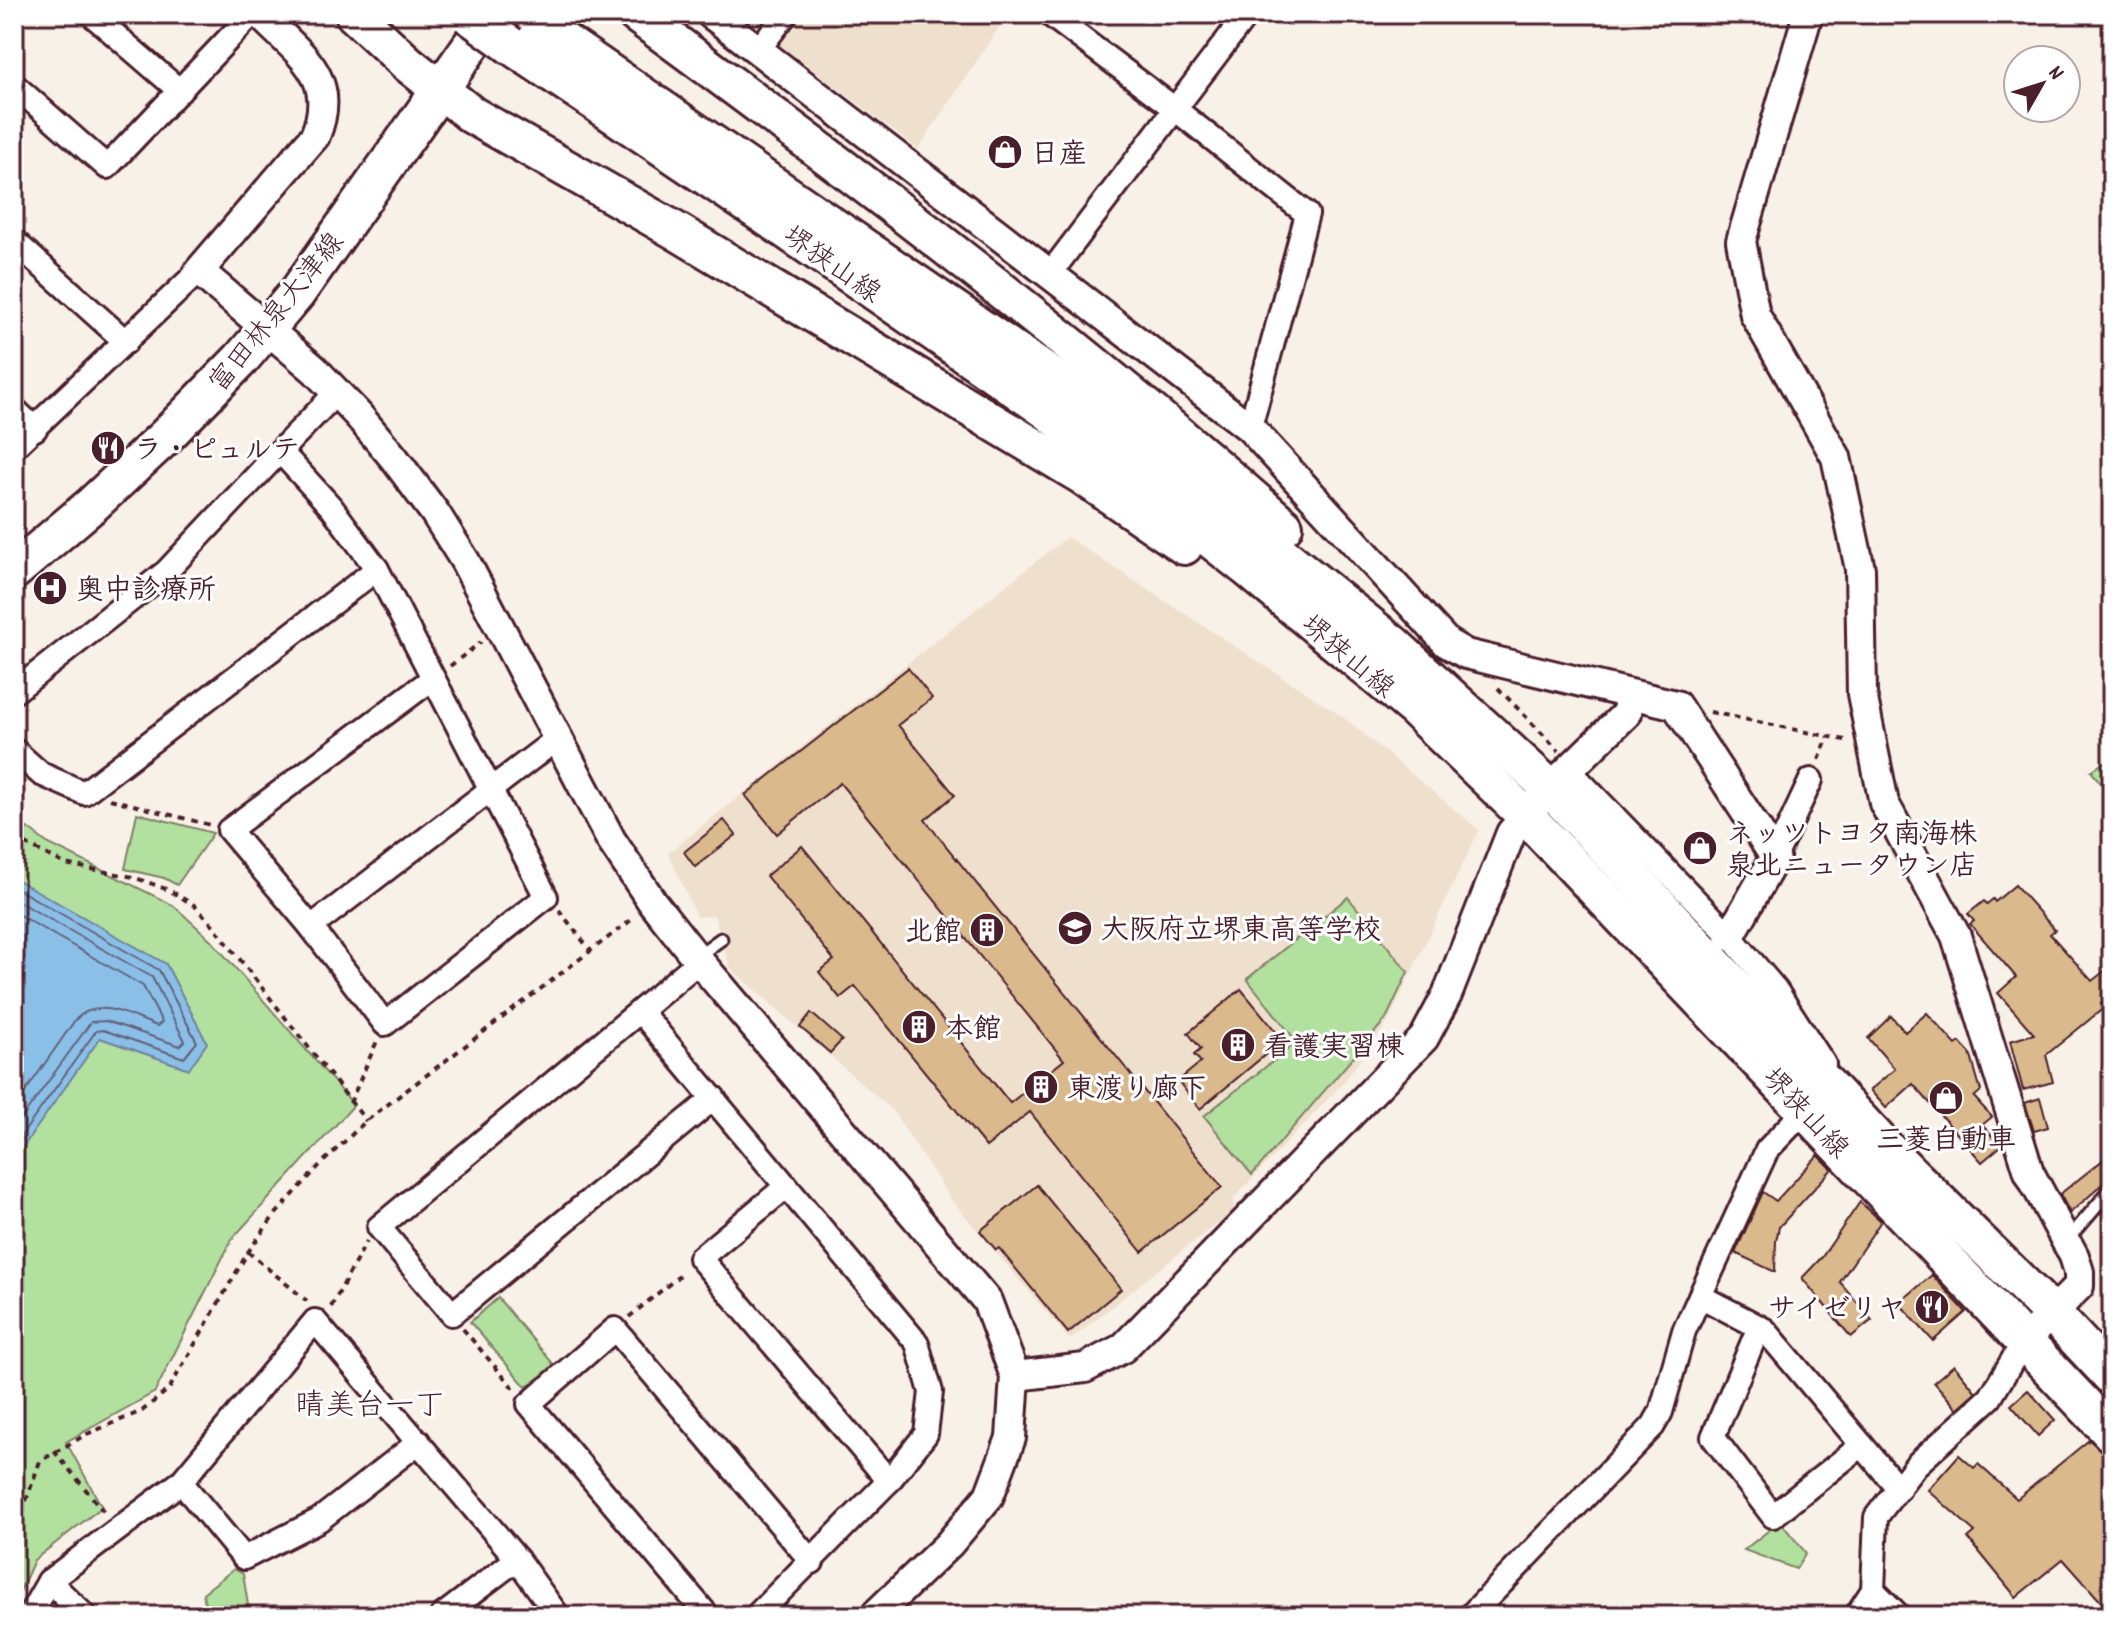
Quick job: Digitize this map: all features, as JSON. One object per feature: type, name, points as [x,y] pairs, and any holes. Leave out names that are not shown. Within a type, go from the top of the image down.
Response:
[{"type":"main road","points":[[354,14],[440,91],[472,115],[676,231],[1081,475],[1361,666]]},
{"type":"main road","name":"堺狭山線","points":[[467,14],[514,23],[1114,419],[1393,644],[1561,771],[1817,1098],[2024,1341],[2112,1434]]},
{"type":"main road","points":[[636,14],[834,159],[1167,424],[1344,579],[1393,644]]},
{"type":"main road","name":"富田林泉大津線","points":[[14,571],[164,438],[241,359],[297,293],[440,91],[514,23]]},
{"type":"main road","name":"堺狭山線","points":[[514,23],[774,222],[1049,412],[1247,568],[1415,709],[1817,1098],[1898,1161],[2053,1314],[2112,1377]]},
{"type":"street","points":[[91,14],[180,91]]},
{"type":"street","points":[[14,85],[107,167],[252,14]]},
{"type":"street","points":[[14,447],[199,271],[315,136],[324,103],[319,76],[260,14]]},
{"type":"street","points":[[711,14],[1250,428],[1447,643],[1466,654],[1676,705],[1775,857]]},
{"type":"street","points":[[758,50],[786,14]]},
{"type":"street","points":[[1049,14],[1307,214],[1250,428]]},
{"type":"street","points":[[1049,275],[1247,14]]},
{"type":"street","points":[[1808,14],[1741,241],[1755,315],[1836,457],[1860,569],[1862,694],[1884,803],[1956,936],[2029,1172],[2079,1272],[2079,1286],[2024,1341],[1990,1398],[1916,1465],[1876,1517],[1873,1590],[1856,1616]]},
{"type":"street","points":[[14,241],[126,342]]},
{"type":"street","points":[[199,271],[268,327],[336,393],[394,458],[435,513],[465,561],[611,840],[653,903],[987,1301],[1015,1376],[1011,1438],[989,1496],[949,1544],[874,1616]]},
{"type":"street","points":[[14,692],[166,572],[336,393]]},
{"type":"street","points":[[14,409],[35,429]]},
{"type":"street","points":[[280,451],[332,508],[377,569],[546,897],[385,1024],[311,927],[229,830],[432,679]]},
{"type":"street","points":[[14,750],[41,774],[84,793],[377,569]]},
{"type":"street","points":[[1015,1376],[1085,1368],[1123,1348],[1424,1038],[1447,995],[1511,833],[1561,771],[1627,713],[1629,695]]},
{"type":"street","points":[[311,927],[558,738]]},
{"type":"street","points":[[1470,1616],[1653,1426],[1661,1412],[1684,1331],[1767,1150],[1817,1098],[1823,1059],[1776,990],[1730,936],[1561,771]]},
{"type":"street","points":[[1730,936],[1775,857],[1811,780]]},
{"type":"street","points":[[698,959],[640,1011],[379,1227],[452,1314],[714,1098]]},
{"type":"street","points":[[640,1011],[917,1343],[931,1392],[926,1434],[889,1481],[756,1616]]},
{"type":"street","points":[[787,1186],[700,1258],[889,1481]]},
{"type":"street","points":[[1700,1296],[1765,1330],[1899,1489]]},
{"type":"street","points":[[29,1616],[49,1581],[181,1482],[318,1324],[517,1559],[558,1616]]},
{"type":"street","points":[[1759,1327],[1713,1437],[1773,1516],[1862,1445]]},
{"type":"street","points":[[708,1616],[529,1404],[615,1329],[812,1562]]},
{"type":"street","points":[[181,1482],[244,1558],[319,1520],[419,1442]]},
{"type":"street","points":[[442,1616],[517,1559]]},
{"type":"street","points":[[49,1581],[85,1616]]},
{"type":"street","points":[[1873,1590],[1899,1616]]},
{"type":"lane","points":[[698,959],[721,939]]},
{"type":"lane","points":[[2066,1242],[2112,1188]]},
{"type":"path","points":[[432,679],[500,628]]},
{"type":"path","points":[[1466,654],[1561,771]]},
{"type":"path","points":[[1676,705],[1872,746]]},
{"type":"path","points":[[1811,780],[1828,737]]},
{"type":"path","points":[[84,793],[229,830]]},
{"type":"path","points":[[14,838],[65,864],[133,877],[169,890],[194,905],[213,925],[366,1121]]},
{"type":"path","points":[[546,897],[590,950]]},
{"type":"path","points":[[14,1535],[40,1461],[87,1434],[142,1411],[169,1389],[248,1252],[274,1216],[320,1165],[366,1121],[642,912]]},
{"type":"path","points":[[350,1103],[385,1024]]},
{"type":"path","points":[[318,1324],[373,1231],[379,1227]]},
{"type":"path","points":[[248,1252],[310,1303],[318,1324]]},
{"type":"path","points":[[615,1329],[700,1258]]},
{"type":"path","points":[[452,1314],[529,1404]]},
{"type":"path","points":[[54,1451],[118,1529]]},
{"type":"shaded area","points":[[801,14],[1008,14],[918,149],[779,44]]},
{"type":"shaded area","name":"大阪府立堺東高等学校","points":[[1067,537],[1342,716],[1479,830],[1388,1022],[1343,1083],[1234,1198],[1233,1213],[1219,1227],[1216,1224],[1070,1340],[950,1198],[892,1110],[730,968],[714,915],[697,917],[668,853]]},
{"type":"green space","points":[[2112,757],[2112,797],[2091,771]]},
{"type":"green space","points":[[137,813],[213,833],[177,885],[164,878],[125,869]]},
{"type":"green space","points":[[14,818],[47,843],[173,905],[211,940],[354,1105],[232,1239],[155,1392],[66,1442],[102,1507],[34,1560],[14,1605]]},
{"type":"green space","points":[[1348,897],[1408,972],[1386,1019],[1252,1175],[1204,1116],[1297,1042],[1247,979]]},
{"type":"green space","points":[[498,1298],[555,1366],[526,1387],[470,1322]]},
{"type":"green space","points":[[1782,1524],[1806,1553],[1796,1569],[1744,1550],[1773,1527],[1776,1529]]},
{"type":"green space","points":[[234,1569],[243,1574],[248,1605],[235,1616],[207,1616],[203,1593]]},
{"type":"water","points":[[14,878],[166,964],[207,1043],[189,1069],[100,1038],[18,1154],[14,1185]]},
{"type":"building","points":[[908,668],[932,698],[898,725],[955,795],[925,820],[1222,1187],[1142,1252],[1030,1112],[986,1147],[855,986],[840,998],[819,972],[834,960],[766,876],[802,846],[1010,1103],[1064,1060],[840,783],[777,834],[745,795]]},
{"type":"building","points":[[724,820],[736,835],[695,867],[684,852]]},
{"type":"building","points":[[2015,885],[2055,930],[2050,934],[2092,981],[2112,965],[2112,995],[2101,1004],[2105,1007],[2046,1055],[2053,1082],[2023,1090],[2010,1041],[2034,1034],[1998,993],[2016,977],[1970,924],[1974,921],[1968,914],[1984,901],[1987,904],[1993,899],[1995,902]]},
{"type":"building","name":"看護実習棟","points":[[1241,989],[1283,1040],[1200,1109],[1178,1081],[1201,1062],[1194,1055],[1201,1049],[1188,1033]]},
{"type":"building","points":[[811,1013],[842,1040],[830,1053],[800,1027]]},
{"type":"building","points":[[1927,1013],[1956,1045],[1960,1042],[1970,1053],[1981,1091],[1974,1097],[1992,1117],[1982,1125],[2001,1146],[1982,1162],[1913,1084],[1886,1108],[1870,1090],[1895,1069],[1868,1038],[1891,1016],[1905,1032]]},
{"type":"building","points":[[2040,1098],[2048,1127],[2034,1131],[2025,1103]]},
{"type":"building","points":[[1818,1155],[1832,1169],[1779,1227],[1775,1272],[1735,1253],[1763,1192],[1776,1201]]},
{"type":"building","points":[[2103,1160],[2112,1171],[2112,1176],[2070,1213],[2060,1194]]},
{"type":"building","points":[[1037,1185],[1121,1289],[1068,1333],[999,1248],[996,1250],[980,1231]]},
{"type":"building","points":[[1860,1202],[1881,1221],[1840,1282],[1872,1320],[1851,1337],[1802,1278],[1822,1257]]},
{"type":"building","points":[[1932,1275],[1966,1312],[1933,1341],[1899,1303]]},
{"type":"building","points":[[1954,1365],[1976,1392],[1957,1409],[1934,1382]]},
{"type":"building","points":[[2028,1390],[2055,1420],[2038,1436],[2011,1405]]},
{"type":"building","points":[[2089,1440],[2112,1458],[2112,1614],[2063,1559],[2016,1597],[1968,1538],[1975,1532],[1928,1490],[1959,1455],[1974,1468],[1978,1464],[2017,1499]]},
{"type":"place","name":"日産","points":[[1005,152]]},
{"type":"place","name":"ラ・ピュルテ","points":[[108,448]]},
{"type":"place","name":"奥中診療所","points":[[50,588]]},
{"type":"place","name":"ネッツトヨタ南海株 泉北ニュータウン店","points":[[1700,848]]},
{"type":"place","name":"大阪府立堺東高等学校","points":[[1075,928]]},
{"type":"place","name":"北館","points":[[987,930]]},
{"type":"place","name":"本館","points":[[919,1027]]},
{"type":"place","name":"看護実習棟","points":[[1238,1045]]},
{"type":"place","name":"東渡り廊下","points":[[1041,1087]]},
{"type":"place","name":"三菱自動車","points":[[1946,1098]]},
{"type":"place","name":"サイゼリヤ","points":[[1932,1307]]},
{"type":"district","name":"晴美台一丁","points":[[370,1404]]}]
